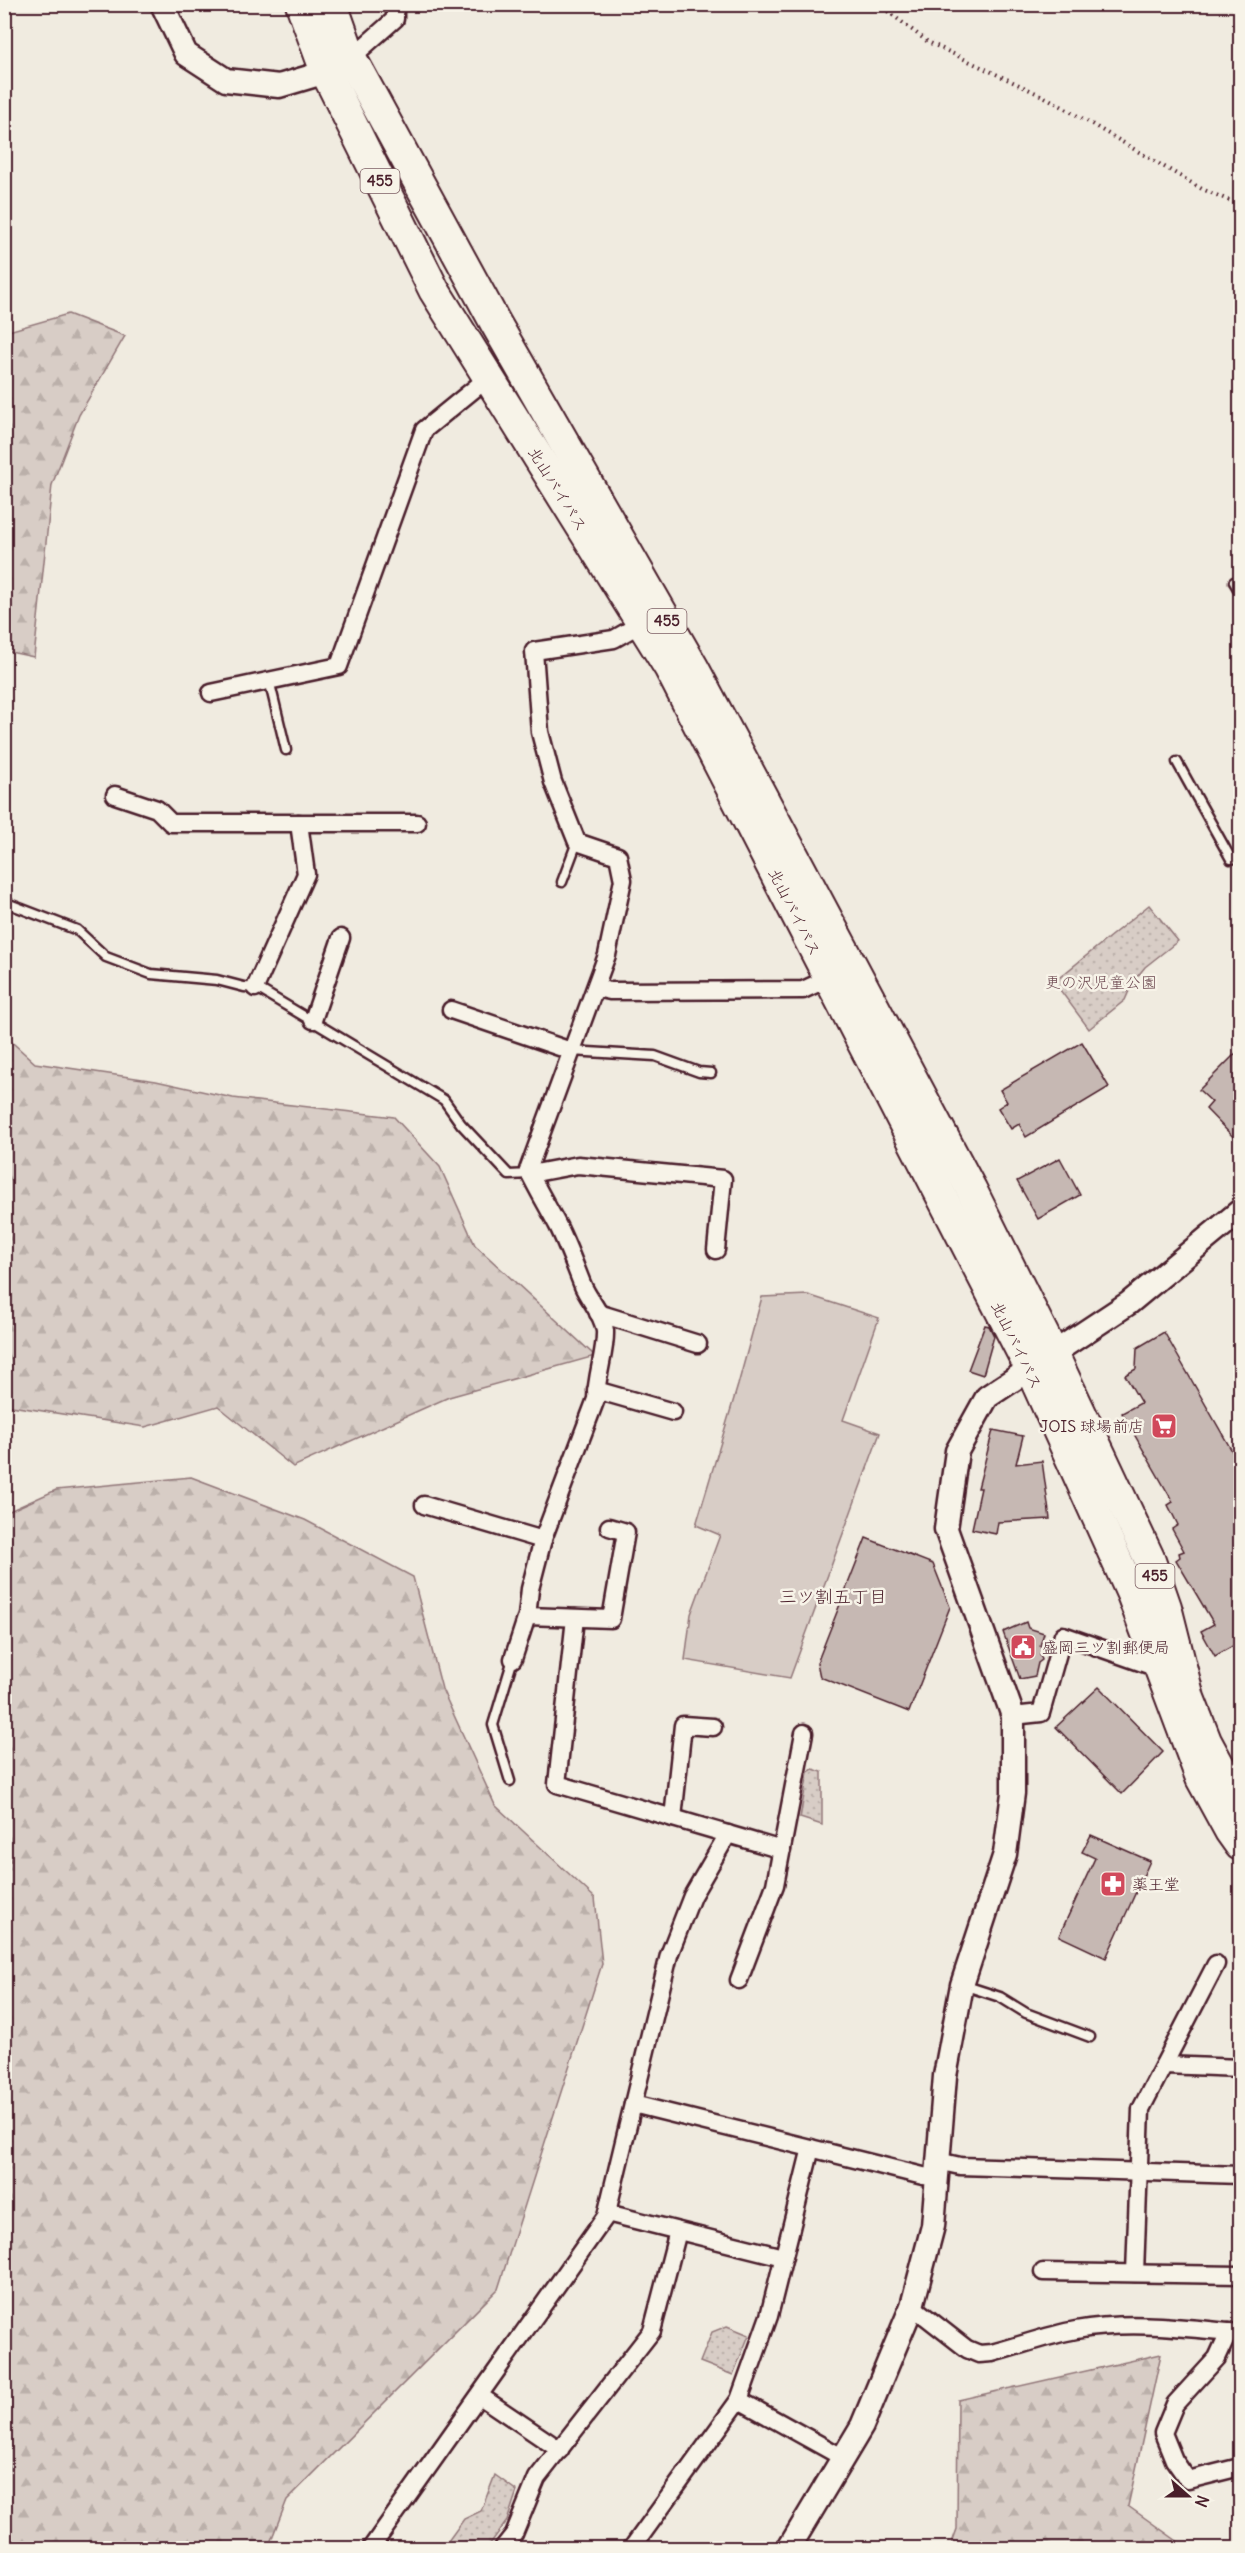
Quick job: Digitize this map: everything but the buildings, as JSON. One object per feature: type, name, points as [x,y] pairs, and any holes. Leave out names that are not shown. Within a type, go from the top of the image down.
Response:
[{"type":"highway","name":"北山バイパス","points":[[301,4],[496,324],[694,669],[965,1179],[1042,1361],[1201,1778],[1240,1845]]},
{"type":"highway","name":"北山バイパス","points":[[332,4],[339,65],[434,290],[669,667],[829,978],[1149,1558],[1166,1607],[1189,1698],[1206,1741],[1240,1804]]},
{"type":"street","points":[[162,4],[186,54],[226,80],[279,86],[339,65],[395,19],[395,4]]},
{"type":"street","points":[[211,693],[339,666],[424,429],[489,377]]},
{"type":"street","points":[[513,1659],[527,1616],[530,1589],[543,1540],[596,1399],[605,1332],[558,1225],[528,1170],[596,988],[613,934],[623,880],[618,856],[577,842],[553,782],[540,732],[534,651],[615,639],[642,623]]},
{"type":"street","points":[[115,795],[157,809],[171,823],[417,823]]},
{"type":"street","points":[[255,988],[306,874],[299,823]]},
{"type":"street","points":[[313,1020],[341,938]]},
{"type":"street","points":[[596,988],[610,991],[803,990],[829,978]]},
{"type":"street","points":[[452,1010],[571,1051]]},
{"type":"street","points":[[530,1174],[578,1165],[723,1179],[716,1250]]},
{"type":"street","points":[[789,2548],[862,2426],[912,2306],[933,2226],[945,2076],[962,1985],[1005,1854],[1013,1793],[1013,1716],[976,1619],[946,1529],[957,1451],[987,1397],[1129,1303],[1240,1211]]},
{"type":"street","points":[[598,1313],[698,1344]]},
{"type":"street","points":[[596,1390],[673,1413]]},
{"type":"street","points":[[424,1505],[543,1540]]},
{"type":"street","points":[[527,1616],[611,1619],[626,1532],[609,1527]]},
{"type":"street","points":[[575,1618],[557,1784],[782,1850]]},
{"type":"street","points":[[1013,1716],[1041,1713],[1063,1635],[1160,1669]]},
{"type":"street","points":[[673,1818],[683,1725],[713,1727]]},
{"type":"street","points":[[739,1980],[775,1885],[804,1733]]},
{"type":"street","points":[[371,2548],[607,2213],[669,1955],[692,1896],[728,1834]]},
{"type":"street","points":[[1135,2273],[1141,2109],[1216,1964]]},
{"type":"street","points":[[1164,2064],[1240,2068]]},
{"type":"street","points":[[633,2104],[923,2176],[938,2169],[960,2166],[1240,2175]]},
{"type":"street","points":[[632,2548],[739,2400],[769,2316],[811,2148]]},
{"type":"street","points":[[607,2213],[783,2257]]},
{"type":"street","points":[[503,2548],[514,2534],[537,2478],[652,2331],[678,2231]]},
{"type":"street","points":[[1043,2272],[1240,2275]]},
{"type":"street","points":[[912,2306],[967,2349],[979,2354],[992,2353],[1074,2330],[1107,2326],[1159,2326],[1235,2332]]},
{"type":"street","points":[[1235,2332],[1217,2358],[1175,2404],[1163,2433],[1174,2460],[1188,2480],[1240,2467]]},
{"type":"street","points":[[480,2396],[560,2450]]},
{"type":"street","points":[[739,2400],[842,2457]]},
{"type":"lane","points":[[1234,582],[1240,592]]},
{"type":"lane","points":[[269,680],[286,750]]},
{"type":"lane","points":[[1177,762],[1231,859],[1240,857]]},
{"type":"lane","points":[[562,882],[577,842]]},
{"type":"lane","points":[[4,902],[77,930],[106,957],[151,974],[217,980],[255,988],[313,1020],[444,1100],[461,1124],[509,1175],[530,1174]]},
{"type":"lane","points":[[571,1051],[655,1056],[699,1072],[711,1072]]},
{"type":"lane","points":[[510,1781],[493,1725],[513,1659]]},
{"type":"lane","points":[[962,1985],[1000,1997],[1026,2013],[1090,2037]]},
{"type":"path","points":[[878,4],[928,42],[1049,99],[1202,189],[1240,205]]},
{"type":"green space","points":[[68,314],[125,336],[79,415],[52,485],[34,657],[5,651],[5,332]]},
{"type":"green space","name":"更の沢児童公園","points":[[1149,905],[1178,941],[1145,967],[1133,982],[1125,1000],[1089,1029],[1054,982]]},
{"type":"green space","points":[[4,1035],[35,1063],[156,1081],[233,1098],[394,1117],[440,1167],[475,1245],[595,1356],[449,1397],[293,1467],[218,1406],[145,1427],[5,1405]]},
{"type":"green space","points":[[808,1295],[879,1318],[843,1420],[880,1433],[790,1678],[685,1660],[691,1614],[720,1535],[696,1525],[762,1297]]},
{"type":"green space","points":[[191,1477],[305,1520],[413,1577],[442,1689],[495,1805],[595,1898],[602,1964],[498,2289],[287,2500],[268,2548],[5,2548],[4,1862],[11,1861],[4,1840],[5,1513],[56,1490]]},
{"type":"green space","points":[[813,1769],[822,1772],[822,1825],[800,1818],[808,1772]]},
{"type":"green space","points":[[727,2326],[749,2335],[733,2375],[700,2362],[712,2332]]},
{"type":"green space","points":[[1161,2354],[1128,2506],[1187,2548],[950,2548],[957,2529],[958,2400]]},
{"type":"green space","points":[[495,2475],[517,2491],[507,2521],[487,2548],[443,2548],[464,2519],[481,2511]]},
{"type":"place","name":"JOIS 球場前店","points":[[1164,1426]]},
{"type":"place","name":"盛岡三ツ割郵便局","points":[[1023,1647]]},
{"type":"place","name":"薬王堂","points":[[1113,1884]]},
{"type":"district","name":"三ツ割五丁目","points":[[833,1597]]}]
